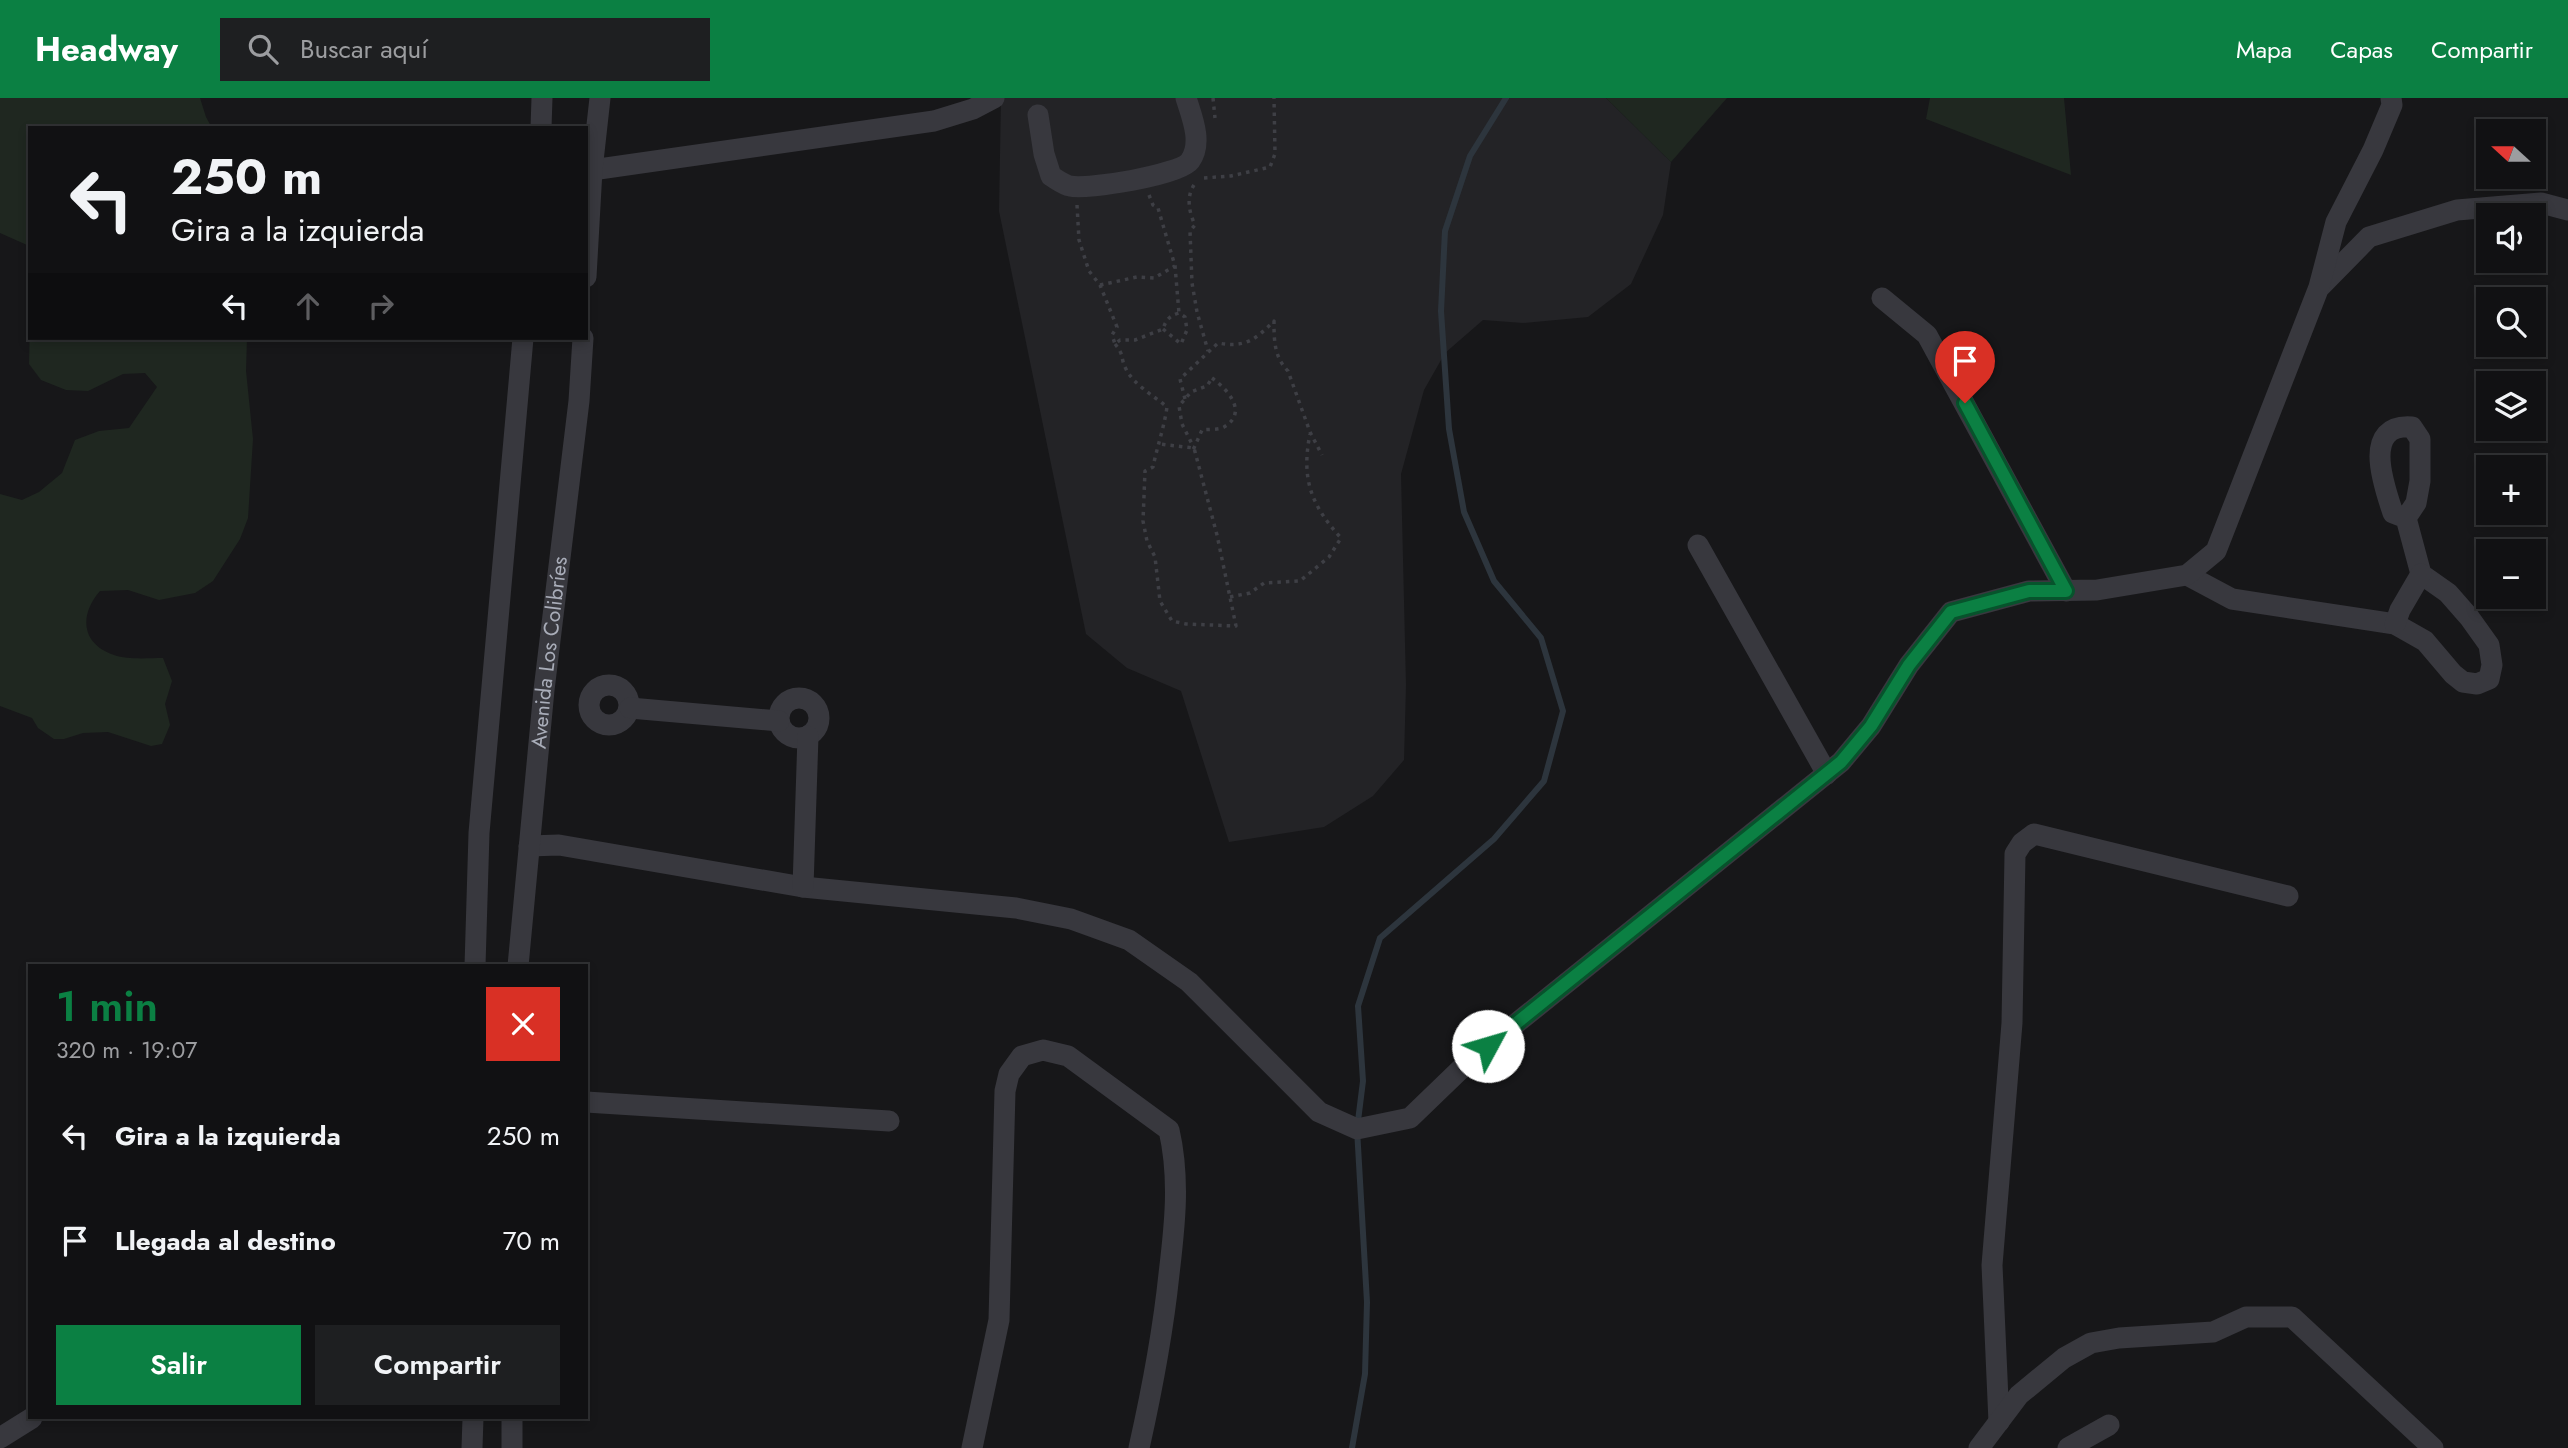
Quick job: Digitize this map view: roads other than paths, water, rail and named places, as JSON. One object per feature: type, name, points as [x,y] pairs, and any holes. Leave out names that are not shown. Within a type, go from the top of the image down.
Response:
[{"type":"street","points":[[541,126],[542,98]]},
{"type":"street","points":[[588,241],[600,98]]},
{"type":"street","points":[[592,170],[934,121],[973,109],[994,98]]},
{"type":"street","points":[[1038,115],[1044,154],[1051,176],[1069,186],[1130,181],[1172,172],[1189,163],[1194,151],[1196,131],[1186,98]]},
{"type":"street","points":[[529,846],[559,845],[803,887],[1016,908],[1071,919],[1129,940],[1189,982],[1319,1112],[1357,1129],[1410,1118],[1467,1063],[1841,762],[1871,726],[1909,665],[1951,612],[2029,591],[2096,590],[2187,575],[2216,551],[2319,287],[2336,222],[2373,150],[2392,105],[2391,98]]},
{"type":"street","points":[[2319,287],[2369,237],[2457,210],[2541,203],[2568,211]]},
{"type":"street","points":[[1882,299],[1927,335],[2066,591]]},
{"type":"street","points":[[475,964],[479,833],[523,340]]},
{"type":"street","name":"Avenida Los Colibríes","points":[[518,964],[544,690],[579,401],[583,340]]},
{"type":"street","points":[[2187,575],[2232,599],[2395,624],[2425,641],[2463,682],[2477,684],[2489,679],[2492,665],[2489,646],[2448,593],[2421,574],[2406,518]]},
{"type":"street","points":[[1698,545],[1827,774]]},
{"type":"street","points":[[2395,624],[2421,574]]},
{"type":"street","points":[[802,697],[809,699],[819,710],[818,726],[808,736],[793,737],[782,728],[779,721],[782,706],[787,701],[802,697]]},
{"type":"street","points":[[630,708],[779,721]]},
{"type":"street","points":[[803,887],[808,736]]},
{"type":"street","points":[[1999,1422],[1992,1265],[2012,1023],[2015,854],[2022,843],[2034,834],[2288,896]]},
{"type":"street","points":[[972,1448],[999,1320],[1006,1091],[1009,1074],[1022,1056],[1043,1050],[1069,1056],[1169,1130],[1176,1158],[1177,1207],[1154,1376],[1139,1448]]},
{"type":"street","points":[[588,1102],[889,1121]]},
{"type":"street","points":[[1979,1448],[2019,1395],[2064,1358],[2091,1343],[2119,1338],[2213,1332],[2246,1317],[2292,1317],[2433,1448]]},
{"type":"street","points":[[0,1438],[30,1419]]},
{"type":"street","points":[[472,1448],[473,1419]]},
{"type":"street","points":[[512,1419],[512,1448]]},
{"type":"street","points":[[2068,1448],[2109,1425]]},
{"type":"waterway","points":[[1352,1448],[1365,1374],[1367,1302],[1357,1129],[1363,1081],[1358,1006],[1380,938],[1494,839],[1544,781],[1563,711],[1541,638],[1494,581],[1464,512],[1449,429],[1441,311],[1445,231],[1470,156],[1506,98]]}]
